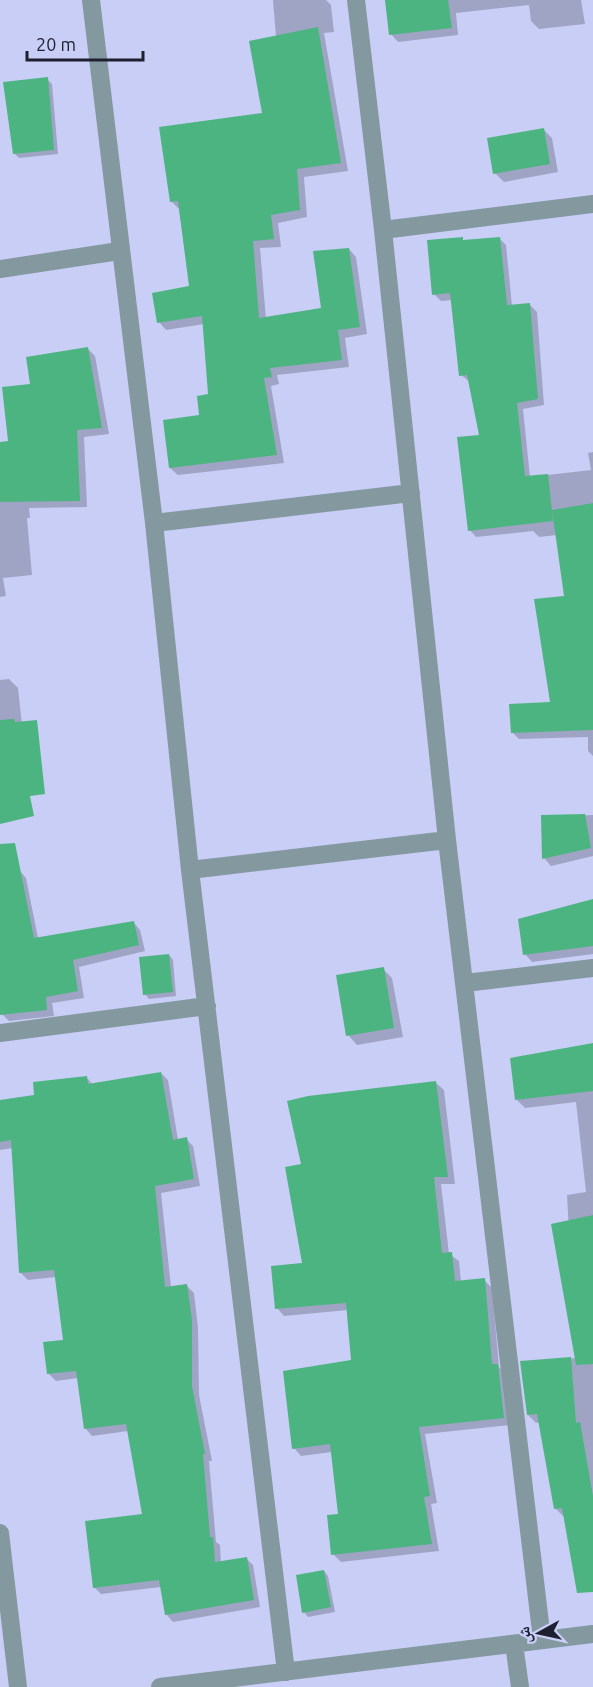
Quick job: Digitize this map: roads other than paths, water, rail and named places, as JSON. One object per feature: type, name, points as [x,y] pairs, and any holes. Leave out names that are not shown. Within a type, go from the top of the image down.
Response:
[{"type":"street","points":[[91,0],[119,251],[154,523],[190,870],[286,1672]]},
{"type":"street","points":[[356,0],[383,230],[447,840],[542,1640]]},
{"type":"street","points":[[383,230],[593,204]]},
{"type":"street","points":[[0,268],[119,251]]},
{"type":"street","points":[[154,523],[411,493]]},
{"type":"street","points":[[190,870],[447,840]]},
{"type":"street","points":[[465,983],[593,968]]},
{"type":"street","points":[[0,1033],[207,1006]]},
{"type":"street","points":[[0,1533],[18,1687]]},
{"type":"street","points":[[160,1687],[258,1681],[286,1672],[593,1634]]},
{"type":"street","points":[[514,1644],[520,1687]]}]
